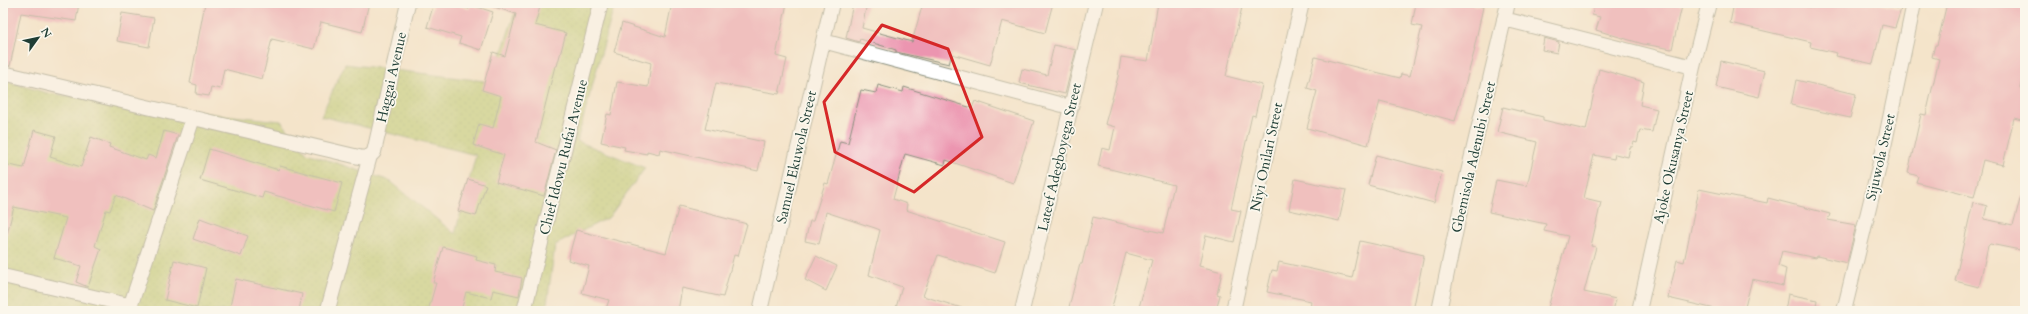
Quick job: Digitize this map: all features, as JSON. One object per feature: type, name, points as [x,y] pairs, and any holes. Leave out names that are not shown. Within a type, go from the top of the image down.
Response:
[{"type":"street","name":"Haggai Avenue","points":[[328,309],[372,154],[408,3]]},
{"type":"street","name":"Chief Idowu Rufai Avenue","points":[[524,311],[601,3]]},
{"type":"street","name":"Samuel Ekuwola Street","points":[[760,311],[832,3]]},
{"type":"street","name":"Lateef Adegboyega Street","points":[[1022,311],[1096,3]]},
{"type":"street","name":"Niyi Onilari Street","points":[[1233,311],[1268,147],[1302,3]]},
{"type":"street","name":"Gbemisola Adenubi Street","points":[[1439,311],[1469,168],[1508,3]]},
{"type":"street","name":"Ajoke Okusanya Street","points":[[1639,311],[1693,67],[1709,3]]},
{"type":"street","name":"Sijuwola Street","points":[[1844,311],[1885,142],[1914,3]]},
{"type":"street","points":[[1504,19],[1693,67]]},
{"type":"street","points":[[823,41],[1070,107]]},
{"type":"street","points":[[3,73],[363,158],[372,154]]},
{"type":"street","points":[[3,276],[128,305],[132,301],[193,118]]},
{"type":"highlighted area","points":[[882,25],[948,49],[982,137],[914,192],[835,152],[824,102]]},
{"type":"green space","points":[[518,3],[615,3],[577,141],[645,168],[609,217],[555,245],[546,311],[3,311],[3,80],[47,93],[128,105],[281,121],[307,153],[390,181],[455,234],[476,155],[321,116],[345,64],[492,82]]},
{"type":"building","points":[[3,3],[79,3],[76,21],[21,13],[10,66],[3,65]]},
{"type":"building","points":[[205,3],[369,3],[362,32],[321,22],[314,49],[272,39],[262,79],[224,69],[220,89],[211,87],[209,96],[196,94],[197,85],[190,83]]},
{"type":"building","points":[[434,3],[451,3],[469,9],[471,5],[493,12],[481,50],[459,43],[461,37],[427,27]]},
{"type":"building","points":[[491,3],[541,3],[535,25],[566,33],[557,66],[555,66],[536,142],[556,150],[544,196],[496,182],[504,155],[473,145],[479,124],[493,128],[501,96],[482,90],[493,52],[505,56],[516,14],[491,6]]},
{"type":"building","points":[[672,3],[787,3],[776,56],[787,59],[779,94],[716,83],[705,129],[764,142],[758,171],[660,149],[659,154],[647,151],[647,154],[624,150],[625,147],[601,142],[607,114],[611,115],[617,82],[648,87],[651,63],[614,52],[622,23],[665,37]]},
{"type":"building","points":[[853,3],[867,3],[862,28],[912,42],[923,3],[1053,3],[1045,33],[1002,21],[990,65],[952,54],[949,64],[896,52],[896,50],[860,39],[859,42],[846,38]]},
{"type":"building","points":[[1158,3],[1243,3],[1226,76],[1262,85],[1255,116],[1252,115],[1231,209],[1241,211],[1234,242],[1206,235],[1199,266],[1222,272],[1217,294],[1220,295],[1216,311],[1175,311],[1155,306],[1154,311],[1138,311],[1152,260],[1126,253],[1111,311],[1068,311],[1080,264],[1082,264],[1093,217],[1163,233],[1174,185],[1098,166],[1102,148],[1110,150],[1115,127],[1105,124],[1118,77],[1121,57],[1148,61]]},
{"type":"building","points":[[1416,3],[1467,3],[1483,7],[1475,49],[1455,121],[1380,101],[1368,145],[1307,128],[1317,91],[1307,88],[1315,57],[1400,78],[1401,74],[1410,76],[1422,27],[1412,25]]},
{"type":"building","points":[[1595,3],[1671,3],[1682,6],[1672,49],[1643,44],[1596,30],[1600,17],[1592,15]]},
{"type":"building","points":[[1734,3],[1793,3],[1813,8],[1814,3],[1875,3],[1901,9],[1895,28],[1882,25],[1873,64],[1836,56],[1837,53],[1810,47],[1811,42],[1730,23]]},
{"type":"building","points":[[1947,3],[2025,3],[2025,68],[2020,88],[2025,89],[2025,121],[2014,118],[2003,165],[1983,160],[1974,197],[1916,182],[1918,176],[1908,173],[1921,114],[1926,115],[1939,59],[1932,57],[1935,45],[1937,45]]},
{"type":"building","points":[[122,13],[154,18],[149,47],[117,41]]},
{"type":"building","points":[[1544,38],[1559,42],[1557,53],[1542,50]]},
{"type":"building","points":[[1054,45],[1076,50],[1065,94],[1019,83],[1022,69],[1047,75]]},
{"type":"building","points":[[1721,61],[1765,71],[1759,97],[1716,87]]},
{"type":"building","points":[[1599,69],[1644,82],[1640,105],[1657,109],[1652,132],[1640,130],[1637,143],[1634,142],[1632,147],[1630,147],[1628,157],[1615,154],[1614,159],[1594,155],[1584,198],[1601,202],[1591,246],[1596,247],[1584,292],[1616,299],[1613,311],[1562,311],[1548,308],[1568,236],[1544,231],[1546,224],[1489,212],[1496,180],[1527,186],[1537,142],[1497,132],[1503,107],[1543,117],[1543,120],[1586,130]]},
{"type":"building","points":[[1796,80],[1856,94],[1850,118],[1791,105]]},
{"type":"building","points":[[878,85],[903,92],[904,87],[972,108],[975,101],[1034,121],[1013,183],[946,160],[945,165],[905,154],[893,199],[907,204],[906,210],[1005,242],[995,273],[938,255],[923,296],[962,308],[962,311],[895,311],[902,287],[869,275],[880,230],[826,212],[819,244],[805,241],[810,221],[813,221],[825,183],[828,184],[840,141],[848,143],[861,90],[876,93]]},
{"type":"building","points":[[34,130],[56,136],[50,157],[81,167],[91,137],[110,144],[109,147],[146,160],[148,155],[156,158],[164,131],[178,135],[153,211],[116,195],[110,211],[106,210],[95,246],[101,249],[88,287],[76,282],[81,266],[54,258],[66,218],[14,207],[7,234],[3,234],[3,164],[24,168]]},
{"type":"building","points":[[209,149],[279,170],[280,166],[342,183],[334,212],[264,192],[262,198],[200,180]]},
{"type":"building","points":[[1376,155],[1442,172],[1434,203],[1368,185]]},
{"type":"building","points":[[468,179],[486,185],[476,216],[458,211]]},
{"type":"building","points":[[1295,179],[1346,190],[1339,221],[1289,210]]},
{"type":"building","points":[[1699,189],[1767,203],[1768,198],[1830,214],[1828,220],[1856,225],[1847,263],[1817,256],[1816,258],[1782,251],[1778,266],[1786,269],[1783,286],[1752,279],[1744,311],[1724,311],[1668,298],[1677,260],[1684,262]]},
{"type":"building","points":[[2021,196],[2025,197],[2025,251],[1990,244],[1988,246],[1979,287],[1955,281],[1973,202],[1987,206],[1984,219],[2013,225]]},
{"type":"building","points":[[679,206],[747,224],[738,256],[734,255],[723,297],[682,288],[678,311],[615,311],[606,309],[609,300],[582,293],[589,266],[568,260],[576,230],[666,253]]},
{"type":"building","points":[[200,218],[248,236],[241,256],[193,239]]},
{"type":"building","points":[[1360,241],[1424,255],[1413,311],[1310,311],[1311,301],[1267,292],[1272,270],[1277,271],[1279,262],[1352,278]]},
{"type":"building","points":[[443,247],[477,256],[476,260],[496,265],[495,272],[522,278],[519,296],[493,290],[491,298],[466,292],[461,311],[428,311],[436,283],[433,283]]},
{"type":"building","points":[[816,256],[837,266],[826,291],[805,280]]},
{"type":"building","points":[[174,260],[206,268],[197,308],[165,300]]},
{"type":"building","points":[[236,279],[302,294],[299,311],[229,311]]},
{"type":"building","points":[[1788,294],[1817,300],[1815,311],[1785,311]]}]
